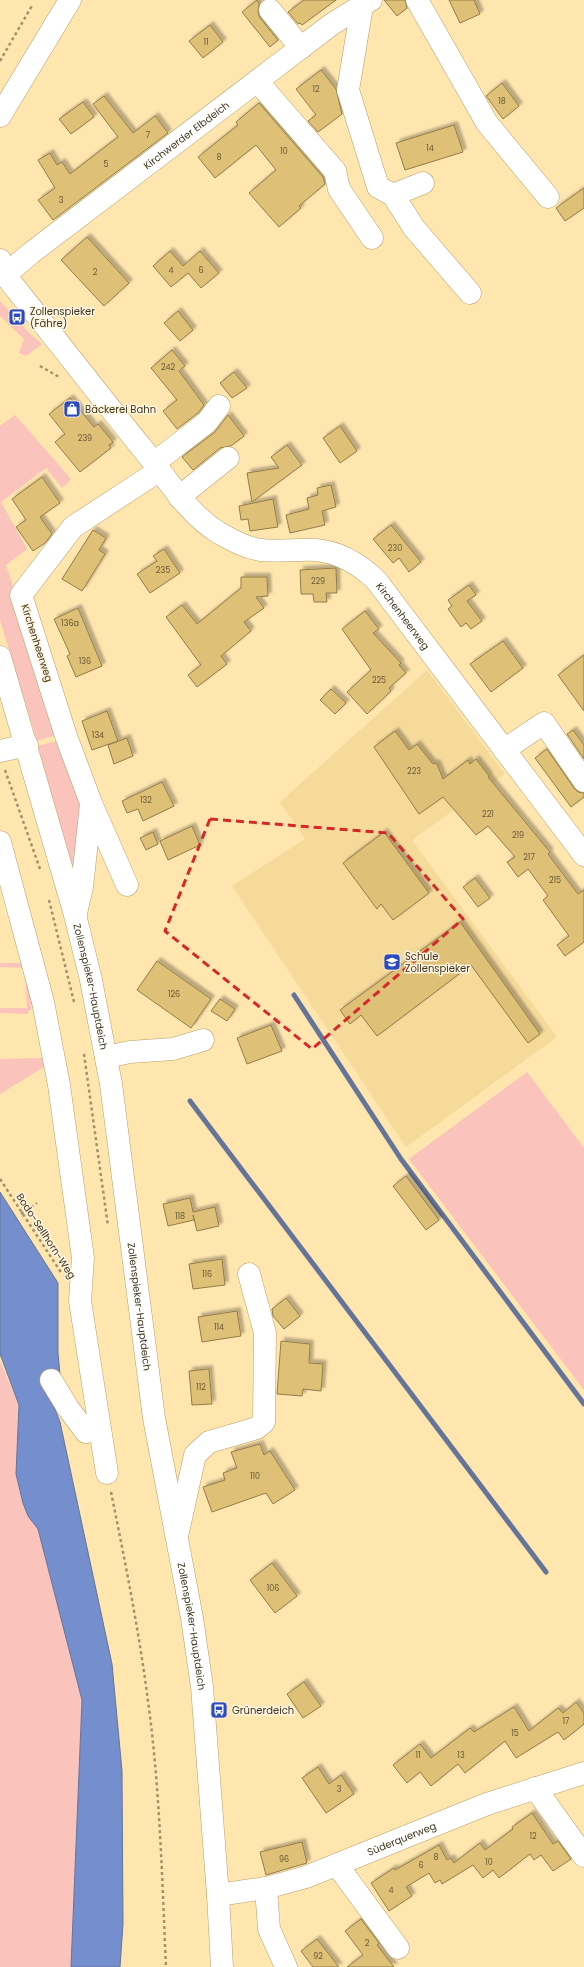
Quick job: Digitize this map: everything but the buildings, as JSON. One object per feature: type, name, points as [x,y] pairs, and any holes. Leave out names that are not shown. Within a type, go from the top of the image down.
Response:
[{"type":"street","points":[[0,116],[70,0]]},
{"type":"street","points":[[417,0],[487,123],[548,197]]},
{"type":"street","points":[[366,3],[348,90],[378,187],[394,195],[414,228],[470,293]]},
{"type":"street","name":"Kirchwerder Elbdeich","points":[[2,270],[31,253],[332,24],[366,3]]},
{"type":"street","points":[[270,10],[301,48]]},
{"type":"street","points":[[257,81],[335,171],[339,189],[372,238]]},
{"type":"street","points":[[394,195],[423,183]]},
{"type":"street","name":"Kirchenheerweg","points":[[2,270],[180,497],[207,524],[239,543],[261,550],[315,550],[331,552],[344,556],[367,571],[387,592],[584,855]]},
{"type":"street","points":[[157,467],[207,422],[219,406]]},
{"type":"street","points":[[180,497],[228,458]]},
{"type":"street","name":"Kirchenheerweg","points":[[127,885],[91,803],[66,736],[21,595],[73,527],[157,467]]},
{"type":"street","name":"Zollenspieker-Hauptdeich","points":[[0,657],[27,745],[75,915],[91,980],[111,1084],[152,1404],[192,1618],[202,1687],[222,1967]]},
{"type":"street","points":[[504,750],[544,723],[584,781]]},
{"type":"street","points":[[0,751],[27,745]]},
{"type":"street","name":"Kirchenheerweg","points":[[75,915],[82,887],[91,803]]},
{"type":"street","points":[[0,842],[43,1002],[58,1079],[83,1258],[80,1300],[107,1473]]},
{"type":"street","points":[[106,1057],[130,1052],[173,1049],[203,1040]]},
{"type":"street","points":[[177,1541],[195,1455],[209,1442],[257,1428],[264,1422],[265,1333],[249,1274]]},
{"type":"street","points":[[51,1380],[68,1408],[86,1432],[99,1429]]},
{"type":"street","name":"Süderquerweg","points":[[218,1895],[266,1888],[299,1880],[337,1866],[407,1835],[487,1804],[584,1773]]},
{"type":"street","points":[[535,1788],[584,1856]]},
{"type":"street","points":[[337,1866],[398,1948]]},
{"type":"street","points":[[266,1888],[269,1930],[286,1967]]},
{"type":"path","points":[[0,61],[33,4]]},
{"type":"path","name":"Bodo-Sellhorn-Weg","points":[[0,1179],[21,1214],[63,1276]]},
{"type":"path","points":[[21,1214],[38,1203]]},
{"type":"path","points":[[107,1473],[122,1547],[148,1701],[160,1830],[166,1967]]},
{"type":"highlighted area","points":[[210,819],[388,833],[463,919],[312,1049],[165,931]]},
{"type":"shaded area","points":[[0,301],[31,335],[42,344],[26,356],[19,353],[24,339],[0,316]]},
{"type":"shaded area","points":[[15,415],[71,479],[62,488],[46,468],[1,502],[27,549],[6,565],[59,734],[37,741],[0,620],[0,426]]},
{"type":"shaded area","name":"Schule Zollenspieker","points":[[427,670],[505,774],[412,840],[557,1037],[406,1147],[232,886],[305,839],[280,802]]},
{"type":"shaded area","points":[[60,740],[82,806],[76,880],[38,746]]},
{"type":"shaded area","points":[[20,944],[33,990],[31,1010],[28,1011],[28,1014],[0,1013],[0,1008],[27,1008],[25,968],[0,967],[0,963],[21,963]]},
{"type":"shaded area","points":[[42,1058],[44,1067],[0,1094],[0,1059]]},
{"type":"shaded area","points":[[527,1072],[584,1148],[584,1390],[409,1159]]},
{"type":"shaded area","points":[[0,1361],[19,1405],[16,1474],[23,1503],[28,1516],[38,1528],[82,1700],[71,1967],[0,1967]]},
{"type":"water","points":[[0,1192],[58,1283],[58,1353],[60,1374],[45,1384],[60,1422],[112,1664],[122,1771],[123,1924],[120,1967],[71,1967],[82,1700],[38,1529],[28,1516],[23,1503],[16,1474],[19,1405],[0,1354]]},
{"type":"waterway","points":[[294,995],[401,1159],[584,1404]]},
{"type":"waterway","points":[[190,1101],[546,1572]]},
{"type":"place","name":"Zollenspieker (Fähre)","points":[[17,317]]},
{"type":"place","name":"Bäckerei Bahn","points":[[72,409]]},
{"type":"place","name":"Schule Zollenspieker","points":[[392,962]]},
{"type":"place","name":"Grünerdeich","points":[[219,1710]]}]
